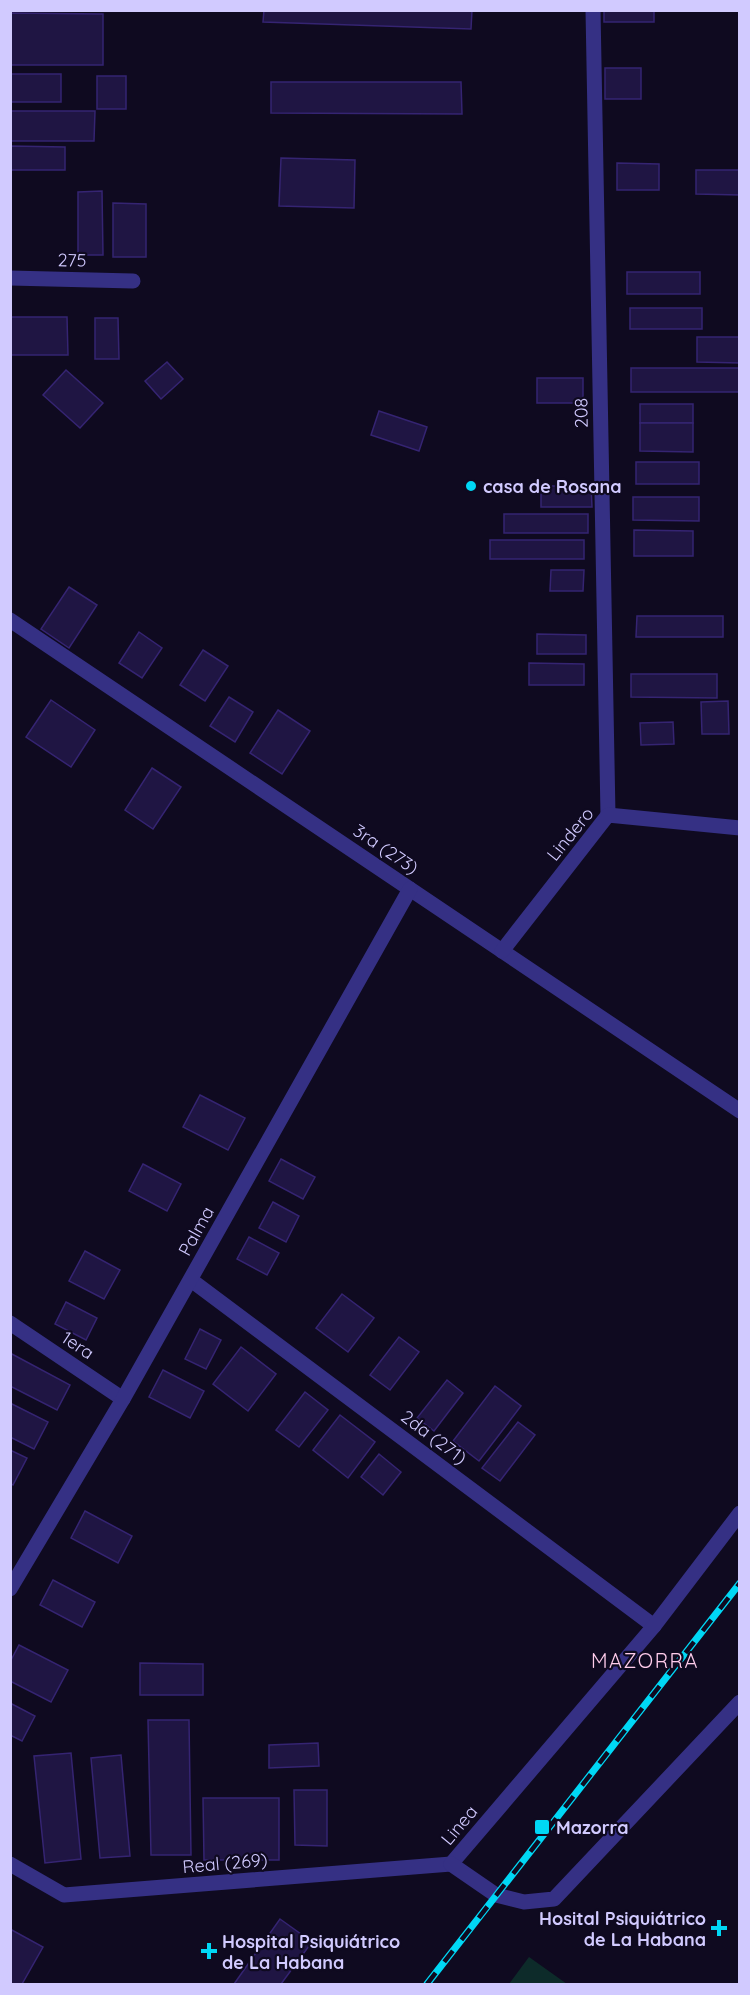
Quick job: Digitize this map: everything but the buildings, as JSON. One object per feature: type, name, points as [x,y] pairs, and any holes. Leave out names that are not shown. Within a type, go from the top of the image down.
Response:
[{"type":"street","name":"208","points":[[593,10],[608,815]]},
{"type":"street","name":"275","points":[[10,278],[133,281]]},
{"type":"street","name":"3ra (273)","points":[[10,620],[740,1111]]},
{"type":"street","name":"Lindero","points":[[502,951],[608,815],[740,828]]},
{"type":"street","name":"Palma","points":[[10,1589],[123,1399],[410,889]]},
{"type":"street","name":"2da (271)","points":[[190,1280],[654,1626]]},
{"type":"street","name":"1era","points":[[10,1323],[123,1399]]},
{"type":"street","name":"Linea","points":[[740,1513],[654,1626],[451,1864],[496,1895],[524,1902],[554,1899],[740,1702]]},
{"type":"street","name":"Real (269)","points":[[10,1864],[64,1895],[451,1864]]},
{"type":"green space","points":[[529,1957],[567,1984],[509,1984]]},
{"type":"railway","points":[[427,1984],[740,1583]]},
{"type":"place","name":"casa de Rosana","points":[[471,486]]},
{"type":"place","name":"Mazorra","points":[[542,1827]]},
{"type":"place","name":"Hosital Psiquiátrico de La Habana","points":[[719,1928]]},
{"type":"place","name":"Hospital Psiquiátrico de La Habana","points":[[209,1951]]},
{"type":"district","name":"MAZORRA","points":[[645,1660]]}]
